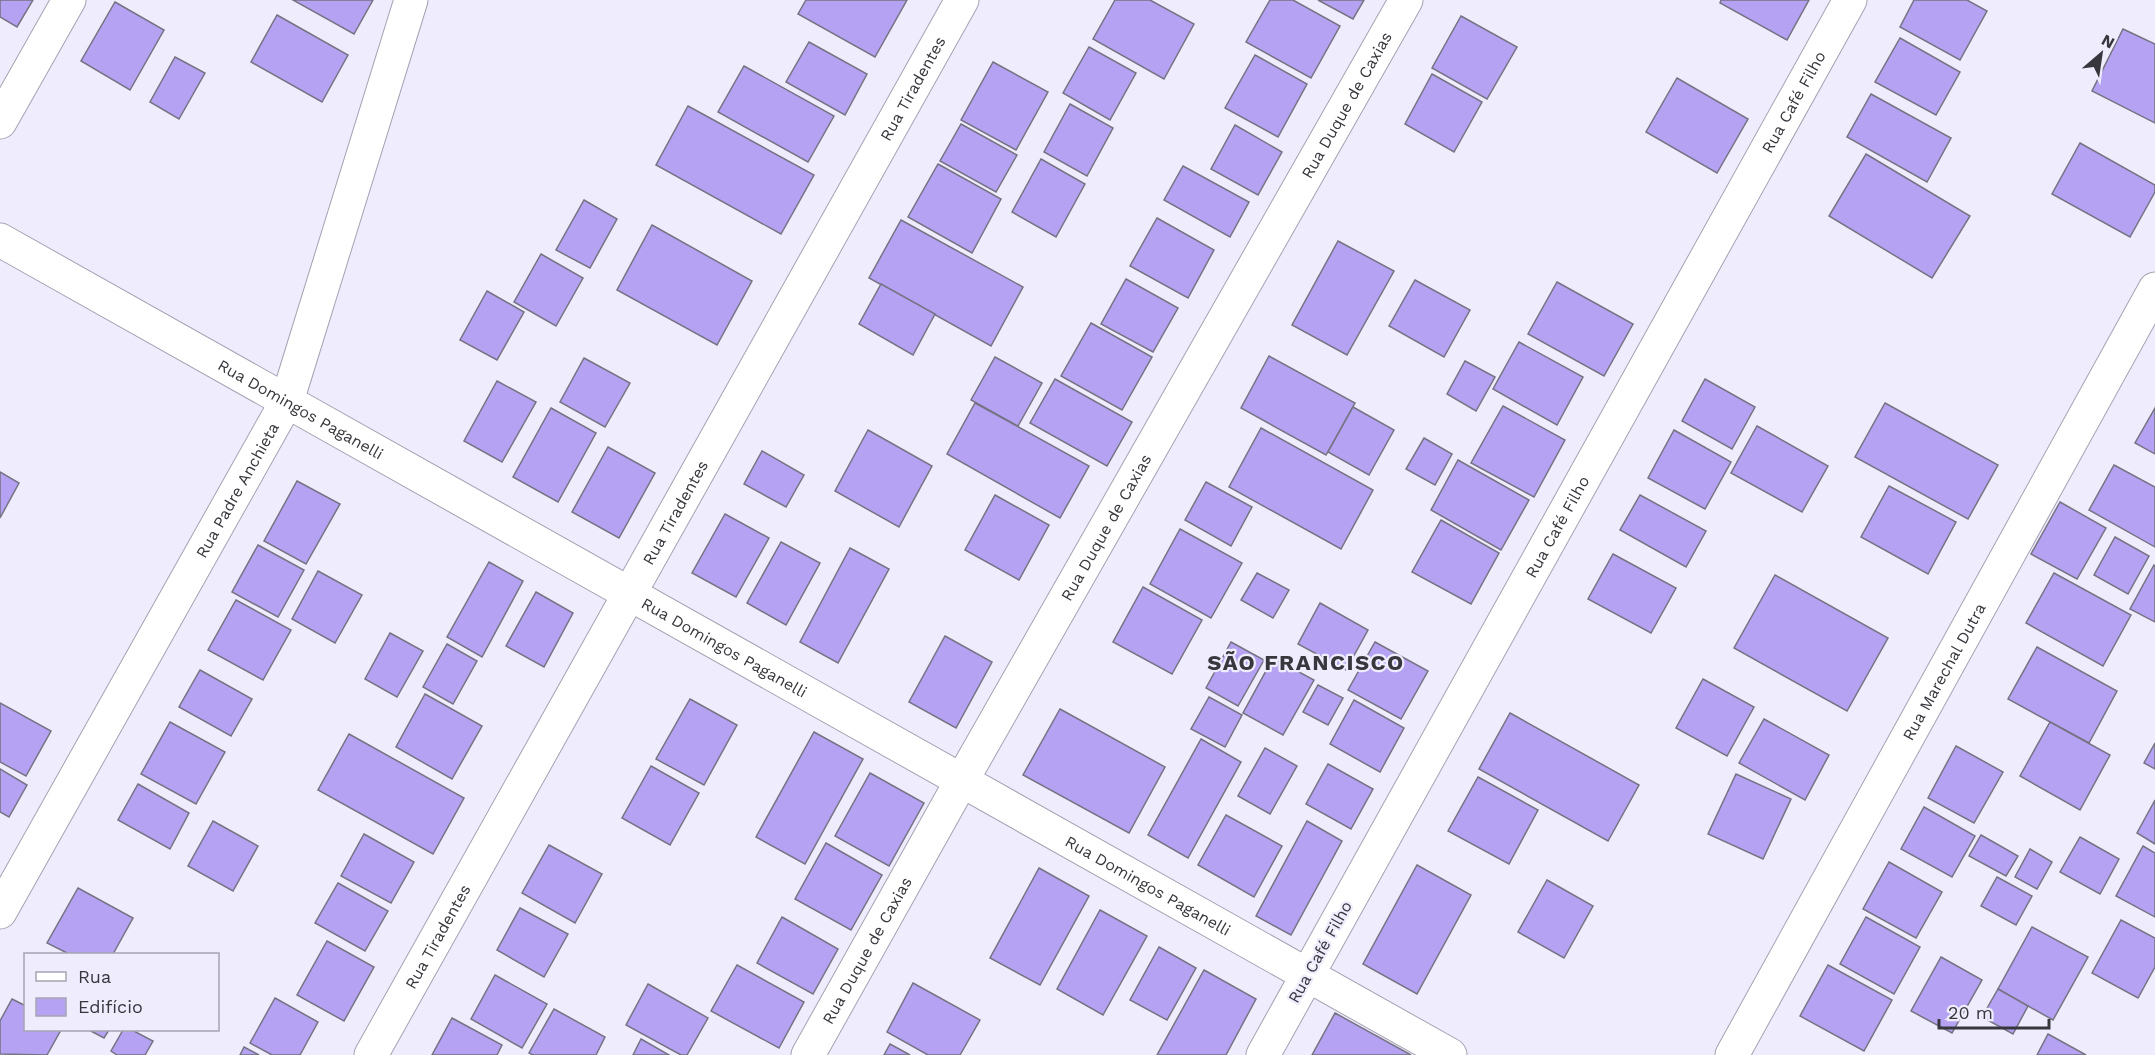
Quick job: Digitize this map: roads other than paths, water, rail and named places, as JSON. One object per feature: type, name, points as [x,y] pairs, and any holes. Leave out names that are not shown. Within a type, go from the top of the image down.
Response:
[{"type":"street","points":[[0,122],[69,0]]},
{"type":"street","name":"Rua Padre Anchieta","points":[[0,912],[287,401],[411,0]]},
{"type":"street","name":"Rua Tiradentes","points":[[371,1055],[962,0]]},
{"type":"street","name":"Rua Duque de Caxias","points":[[808,1055],[1406,0]]},
{"type":"street","name":"Rua Café Filho","points":[[1263,1055],[1850,0]]},
{"type":"street","name":"Rua Domingos Paganelli","points":[[0,240],[1450,1055]]},
{"type":"street","name":"Rua Marechal Dutra","points":[[1732,1055],[2155,289]]},
{"type":"district","name":"SÃO FRANCISCO","points":[[1306,662]]}]
